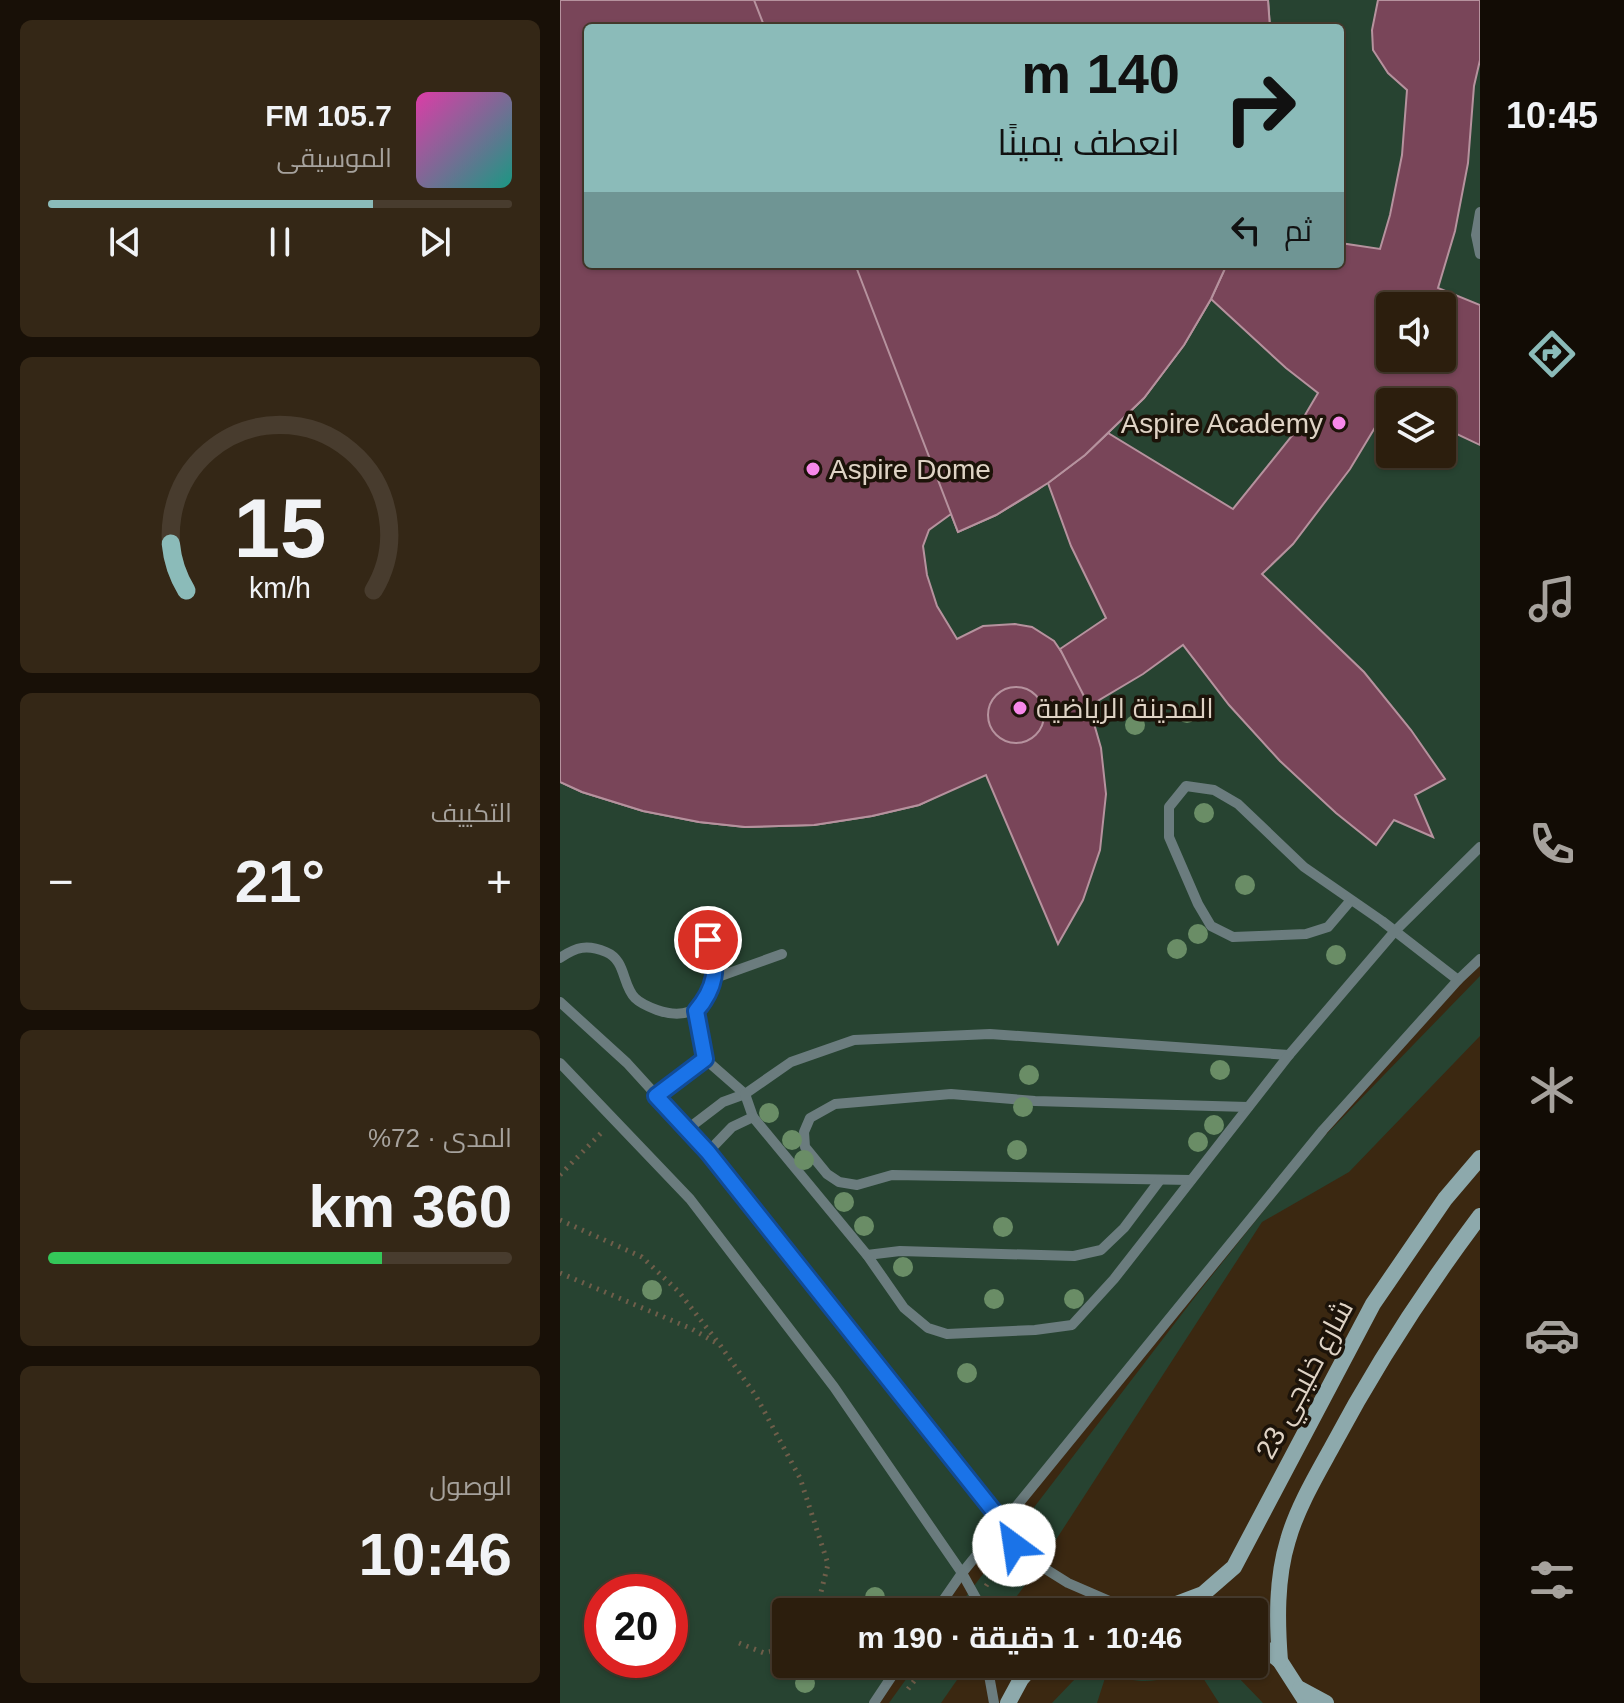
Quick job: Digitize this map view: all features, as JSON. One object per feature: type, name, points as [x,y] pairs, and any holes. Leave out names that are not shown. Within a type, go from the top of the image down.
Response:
[{"type":"main road","name":"شارع خليجي 23","points":[[1192,1598],[1203,1594],[1234,1567],[1373,1304],[1445,1199],[1480,1158]]},
{"type":"main road","name":"شارع خليجي 23","points":[[1280,1661],[1280,1580],[1288,1540],[1304,1503],[1354,1405],[1437,1273],[1480,1216]]},
{"type":"main road","points":[[1268,1651],[1280,1661],[1304,1696],[1326,1703]]},
{"type":"main road","points":[[1008,1703],[1022,1678]]},
{"type":"lane","points":[[1480,212],[1476,235],[1480,254]]},
{"type":"lane","points":[[1351,900],[1328,927],[1306,934],[1233,937],[1211,926],[1169,837],[1169,807],[1186,786],[1214,790],[1238,804],[1304,867],[1351,900],[1395,931],[1458,980]]},
{"type":"lane","points":[[696,1011],[705,1059],[745,1094],[753,1117],[867,1255],[904,1308],[928,1328],[947,1334],[1072,1325],[1114,1279],[1289,1055],[1395,931],[1480,847]]},
{"type":"lane","points":[[560,958],[575,948],[594,948],[609,953],[618,961],[633,997],[646,1006],[665,1013],[696,1011],[707,997],[715,978],[715,958],[708,940],[691,920]]},
{"type":"lane","points":[[715,978],[782,954]]},
{"type":"lane","points":[[945,1598],[1323,1130],[1480,959]]},
{"type":"lane","points":[[560,1002],[627,1063],[685,1131],[708,1152],[1003,1523],[1014,1545],[1068,1583],[1099,1598]]},
{"type":"lane","points":[[685,1131],[723,1102],[745,1094],[791,1062],[854,1040],[990,1034],[1289,1055]]},
{"type":"lane","points":[[656,1096],[705,1059]]},
{"type":"lane","points":[[560,1063],[699,1210],[834,1387],[962,1573],[976,1598]]},
{"type":"lane","points":[[1191,1180],[892,1175],[857,1185],[839,1182],[827,1174],[805,1147],[804,1132],[810,1118],[835,1104],[951,1094],[1035,1101],[1248,1107]]},
{"type":"lane","points":[[708,1152],[732,1127],[753,1117]]},
{"type":"lane","points":[[867,1255],[900,1251],[1074,1256],[1101,1250],[1124,1228],[1160,1180]]},
{"type":"lane","points":[[874,1703],[891,1678]]},
{"type":"lane","points":[[990,1678],[994,1703]]},
{"type":"path","points":[[560,1175],[592,1143]]},
{"type":"path","points":[[560,1220],[642,1257],[679,1292],[756,1396],[804,1490],[828,1564],[821,1598]]},
{"type":"path","points":[[560,1273],[692,1329],[720,1345]]},
{"type":"path","points":[[739,1643],[764,1653],[772,1651]]},
{"type":"path","points":[[905,1693],[916,1678]]},
{"type":"green space","name":"المدينة الرياضية","points":[[560,0],[1480,0],[1480,962],[1322,1130],[946,1598],[772,1598],[772,1678],[891,1678],[874,1703],[560,1703]]},
{"type":"green space","points":[[1480,976],[1480,1036],[1349,1172],[1262,1222],[1015,1598],[965,1598],[1198,1293],[1317,1144]]},
{"type":"green space","points":[[907,1678],[958,1678],[941,1703],[889,1703]]},
{"type":"green space","points":[[1077,1678],[1105,1678],[1097,1703],[1052,1703]]},
{"type":"green space","points":[[1122,1678],[1168,1678],[1144,1681]]},
{"type":"green space","points":[[1203,1678],[1239,1678],[1263,1703],[1219,1703]]},
{"type":"building","points":[[560,0],[638,0],[647,24],[584,24],[584,268],[742,268],[944,793],[919,805],[872,816],[814,825],[745,827],[643,811],[560,782]]},
{"type":"building","name":"Aspire Dome","points":[[560,0],[1268,0],[1270,24],[584,24],[584,268],[1225,268],[1184,345],[1144,398],[1085,455],[1036,491],[996,515],[958,532],[951,514],[929,530],[923,546],[927,575],[937,606],[957,639],[983,626],[1015,624],[1032,627],[1054,641],[1069,663],[1089,706],[1101,748],[1106,794],[1100,850],[1083,900],[1058,944],[986,775],[919,805],[872,816],[814,825],[745,827],[643,811],[560,782]]},
{"type":"building","points":[[754,0],[1268,0],[1270,24],[763,24]]},
{"type":"building","name":"Aspire Academy","points":[[1378,0],[1480,0],[1480,60],[1474,86],[1468,163],[1455,231],[1438,288],[1448,292],[1376,292],[1376,372],[1456,372],[1456,295],[1480,305],[1480,445],[1456,434],[1456,388],[1376,388],[1376,426],[1350,469],[1293,544],[1262,574],[1364,672],[1411,730],[1445,779],[1415,795],[1433,837],[1394,820],[1376,845],[1280,761],[1229,705],[1183,645],[1143,674],[1089,706],[1060,649],[1106,618],[1071,546],[1048,483],[1108,433],[1233,509],[1295,432],[1318,393],[1211,299],[1225,268],[1344,268],[1344,244],[1380,249],[1402,155],[1407,90],[1388,73],[1373,50],[1372,30]]},
{"type":"building","points":[[857,268],[1225,268],[1184,345],[1144,398],[1085,455],[1048,483],[996,515],[958,532]]},
{"type":"building","points":[[1016,687],[1036,695],[1044,715],[1036,735],[1016,743],[996,735],[988,715],[996,695]]},
{"type":"place","name":"Aspire Academy","points":[[1339,423]]},
{"type":"place","name":"Aspire Dome","points":[[813,469]]},
{"type":"place","name":"المدينة الرياضية","points":[[1020,708]]},
{"type":"route","points":[[708,940],[715,958],[715,978],[707,997],[696,1011],[705,1059],[656,1096],[685,1131],[708,1152],[1003,1523],[1014,1545]]}]
